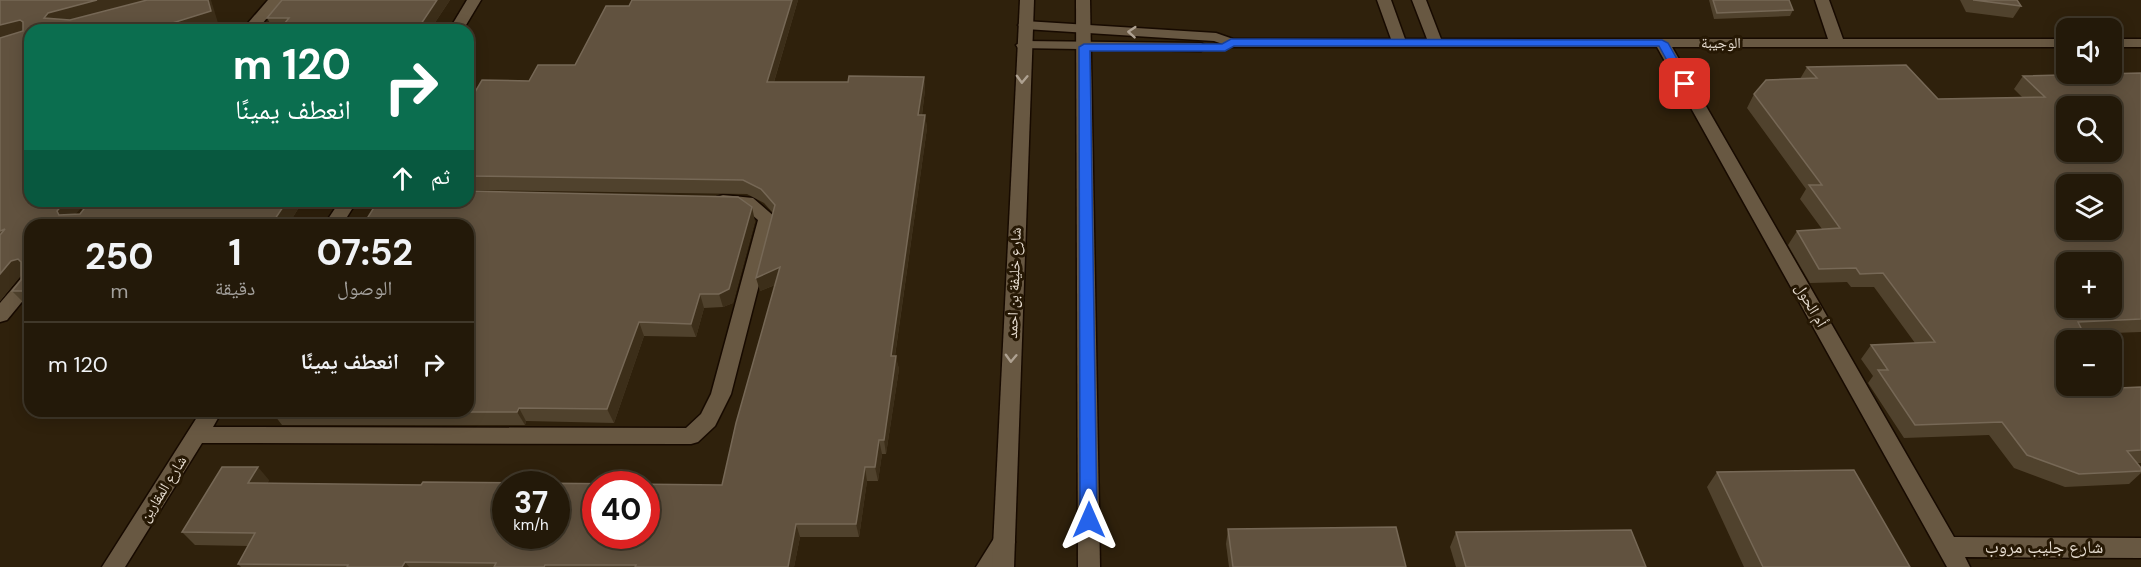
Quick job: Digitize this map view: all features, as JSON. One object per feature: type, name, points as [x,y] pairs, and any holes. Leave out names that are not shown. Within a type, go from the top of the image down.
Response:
[{"type":"street","points":[[254,24],[275,0]]},
{"type":"street","points":[[460,24],[474,0]]},
{"type":"street","name":"شارع خليفة بن احمد","points":[[1003,567],[1023,45],[1027,0]]},
{"type":"street","points":[[1083,0],[1089,567]]},
{"type":"street","points":[[1384,0],[1400,44]]},
{"type":"street","points":[[1419,0],[1436,43]]},
{"type":"street","points":[[1822,0],[1837,43]]},
{"type":"street","points":[[1025,25],[1216,37],[1231,43]]},
{"type":"street","points":[[1023,45],[1225,47],[1231,43]]},
{"type":"street","name":"الوجيبة","points":[[1231,43],[2056,43]]},
{"type":"street","name":"أم الحول","points":[[1662,43],[1959,567]]},
{"type":"street","points":[[2122,43],[2141,43]]},
{"type":"street","points":[[197,435],[692,436],[708,420],[721,394],[767,218],[747,202],[709,201]]},
{"type":"street","points":[[0,315],[24,287]]},
{"type":"street","name":"شارع المقارين","points":[[113,567],[208,417]]},
{"type":"street","points":[[987,567],[1004,542]]},
{"type":"street","name":"شارع جليب مروب","points":[[1948,547],[2141,548]]},
{"type":"building","points":[[0,0],[97,0],[48,13],[44,18],[70,20],[147,0],[208,0],[211,11],[169,24],[24,24],[24,207],[61,207],[57,211],[59,215],[80,214],[85,207],[283,207],[275,219],[24,219],[24,291],[12,291],[21,280],[21,262],[18,259],[11,261],[0,274],[0,235],[5,229],[0,231],[0,38],[23,31],[23,22],[20,20],[0,25]]},
{"type":"building","points":[[282,0],[437,0],[421,24],[284,24],[289,18],[267,18]]},
{"type":"building","points":[[632,0],[792,0],[767,82],[848,82],[849,76],[924,77],[918,115],[925,115],[891,356],[896,356],[884,440],[879,440],[875,467],[865,467],[856,524],[796,524],[788,567],[545,565],[544,567],[494,567],[496,563],[405,562],[402,567],[238,564],[255,533],[182,532],[222,467],[258,467],[248,483],[421,485],[423,482],[492,483],[492,549],[570,549],[570,483],[582,484],[582,549],[660,549],[660,484],[722,485],[736,423],[780,267],[756,278],[775,205],[761,189],[743,180],[474,176],[474,94],[482,80],[529,81],[538,65],[575,65],[606,6],[629,6]]},
{"type":"building","points":[[1713,0],[1789,0],[1793,10],[1717,13]]},
{"type":"building","points":[[1974,0],[2017,0],[2021,6]]},
{"type":"building","points":[[1906,65],[1938,99],[2045,97],[2023,76],[2056,75],[2056,84],[2122,84],[2122,73],[2141,73],[2141,319],[2078,322],[2082,330],[2056,330],[2056,396],[2122,396],[2122,388],[2141,387],[2141,450],[2127,451],[2141,471],[2079,474],[2027,455],[2002,422],[1915,425],[1878,370],[1888,370],[1871,345],[1935,342],[1883,273],[1860,274],[1856,268],[1819,269],[1797,231],[1840,228],[1809,185],[1822,185],[1754,94],[1766,80],[1817,78],[1807,67]]},
{"type":"building","points":[[474,191],[738,197],[752,207],[729,289],[719,294],[700,294],[691,324],[639,322],[607,409],[519,408],[517,412],[474,412],[474,219],[367,219],[374,207],[474,207]]},
{"type":"building","points":[[1854,470],[1910,567],[1763,567],[1717,472]]},
{"type":"building","points":[[1396,527],[1406,567],[1233,567],[1228,529]]},
{"type":"building","points":[[1631,530],[1646,567],[1466,567],[1456,532]]},
{"type":"route","points":[[1089,520],[1084,47],[1225,47],[1231,43],[1662,43],[1685,84]]}]
